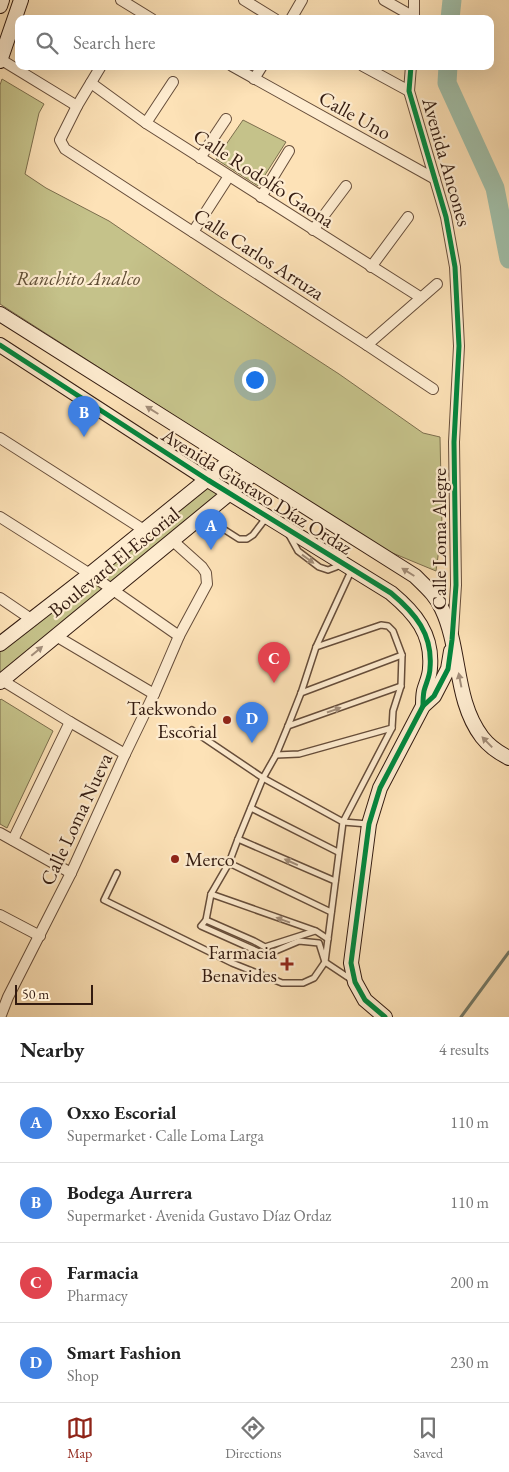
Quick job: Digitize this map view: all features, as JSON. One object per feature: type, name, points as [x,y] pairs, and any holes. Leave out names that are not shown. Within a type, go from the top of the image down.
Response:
[{"type":"street","points":[[0,6],[2,0]]},
{"type":"street","points":[[16,15],[21,0]]},
{"type":"street","points":[[121,0],[145,15]]},
{"type":"street","points":[[244,0],[268,15]]},
{"type":"street","points":[[293,15],[302,0]]},
{"type":"street","points":[[384,0],[409,15]]},
{"type":"street","points":[[414,0],[414,15]]},
{"type":"street","points":[[15,17],[0,60],[15,69]]},
{"type":"street","points":[[17,70],[77,106],[99,70]]},
{"type":"street","name":"Calle Uno","points":[[238,70],[435,179]]},
{"type":"street","points":[[254,80],[260,70]]},
{"type":"street","points":[[371,70],[410,91]]},
{"type":"street","name":"Avenida Ancones","points":[[411,70],[410,91],[446,217],[455,267]]},
{"type":"street","points":[[146,123],[173,82]]},
{"type":"street","name":"Calle Rodolfo Gaona","points":[[91,83],[146,123],[420,297]]},
{"type":"street","name":"Calle Carlos Arruza","points":[[77,106],[60,140],[64,149],[432,389]]},
{"type":"street","points":[[200,158],[226,119]]},
{"type":"street","points":[[261,197],[289,151]]},
{"type":"street","points":[[193,232],[229,176]]},
{"type":"street","points":[[313,230],[346,186]]},
{"type":"street","points":[[371,267],[408,217]]},
{"type":"street","name":"Calle Loma Alegre","points":[[384,1017],[365,1000],[355,982],[351,963],[369,824],[380,788],[422,706],[434,696],[448,669],[456,585],[454,442],[458,346],[455,267]]},
{"type":"street","points":[[367,345],[437,284]]},
{"type":"street","name":"Avenida Gustavo Díaz Ordaz","points":[[0,314],[415,576],[432,592],[442,608],[452,640],[462,695],[472,718],[482,737],[496,750],[509,758]]},
{"type":"street","name":"Avenida Gustavo Díaz Ordaz","points":[[0,345],[230,494],[391,593],[409,609],[421,626],[427,640],[430,654],[430,669],[422,706]]},
{"type":"street","points":[[0,438],[144,530]]},
{"type":"street","name":"Boulevard El Escorial","points":[[0,644],[231,460]]},
{"type":"street","name":"Boulevard El Escorial","points":[[1,681],[253,474]]},
{"type":"street","points":[[0,518],[90,574],[179,636]]},
{"type":"street","name":"Calle Loma Nueva","points":[[1,1015],[4,995],[40,936],[154,694],[179,636],[207,584],[206,573],[202,566],[172,540]]},
{"type":"street","points":[[0,598],[30,619]]},
{"type":"street","points":[[56,636],[154,694]]},
{"type":"street","points":[[1,681],[125,754]]},
{"type":"street","points":[[13,840],[70,722]]},
{"type":"street","points":[[0,833],[71,873]]},
{"type":"street","points":[[0,915],[40,936]]},
{"type":"lane","points":[[202,516],[239,539],[253,535],[267,516]]},
{"type":"lane","points":[[347,566],[288,726],[250,808],[229,863],[211,894],[206,920],[201,926],[266,955],[299,941],[319,943],[325,962],[355,982]]},
{"type":"lane","points":[[117,873],[104,900],[232,963],[282,983],[303,983],[314,978],[325,962],[343,822],[392,728],[393,710],[401,686],[402,655],[393,631],[388,626],[382,625],[316,647]]},
{"type":"lane","points":[[301,693],[402,655]]},
{"type":"lane","points":[[288,726],[401,686]]},
{"type":"lane","points":[[276,755],[299,754],[392,728]]},
{"type":"lane","points":[[192,730],[263,778],[343,822],[369,824]]},
{"type":"lane","points":[[250,808],[338,852]]},
{"type":"lane","points":[[238,838],[335,882]]},
{"type":"lane","points":[[229,863],[331,912]]},
{"type":"lane","points":[[211,894],[316,931],[328,939]]},
{"type":"lane","points":[[206,920],[254,940],[265,947],[316,931]]},
{"type":"green space","name":"Ranchito Analco","points":[[2,79],[44,104],[39,113],[25,174],[46,188],[109,221],[216,294],[339,374],[423,433],[440,437],[442,527],[436,571],[378,547],[0,304],[0,85]]},
{"type":"green space","points":[[243,120],[286,142],[258,186],[216,159]]},
{"type":"green space","points":[[208,482],[228,493],[112,588],[92,574]]},
{"type":"green space","points":[[90,575],[112,590],[0,678],[0,645]]},
{"type":"green space","points":[[1,699],[53,731],[7,828],[0,824]]},
{"type":"waterway","points":[[450,15],[452,0]]},
{"type":"waterway","points":[[448,70],[447,83],[495,188],[509,259]]},
{"type":"waterway","points":[[461,1017],[509,952]]},
{"type":"cycle path","points":[[385,1017],[365,1000],[355,982],[351,963],[369,824],[380,788],[423,706],[434,696],[448,669],[456,585],[454,442],[459,346],[455,267],[446,217],[409,91],[411,70]]},
{"type":"cycle path","points":[[0,345],[208,480],[391,593],[408,608],[421,625],[429,645],[430,671],[424,691],[423,706]]},
{"type":"place","name":"Bodega Aurrera","points":[[84,437]]},
{"type":"place","name":"Oxxo Escorial","points":[[211,550]]},
{"type":"place","name":"Farmacia","points":[[274,683]]},
{"type":"place","name":"Taekwondo Escorial","points":[[227,720]]},
{"type":"place","name":"Smart Fashion","points":[[252,743]]},
{"type":"place","name":"Merco","points":[[175,859]]},
{"type":"place","name":"Farmacia Benavides","points":[[287,964]]}]
